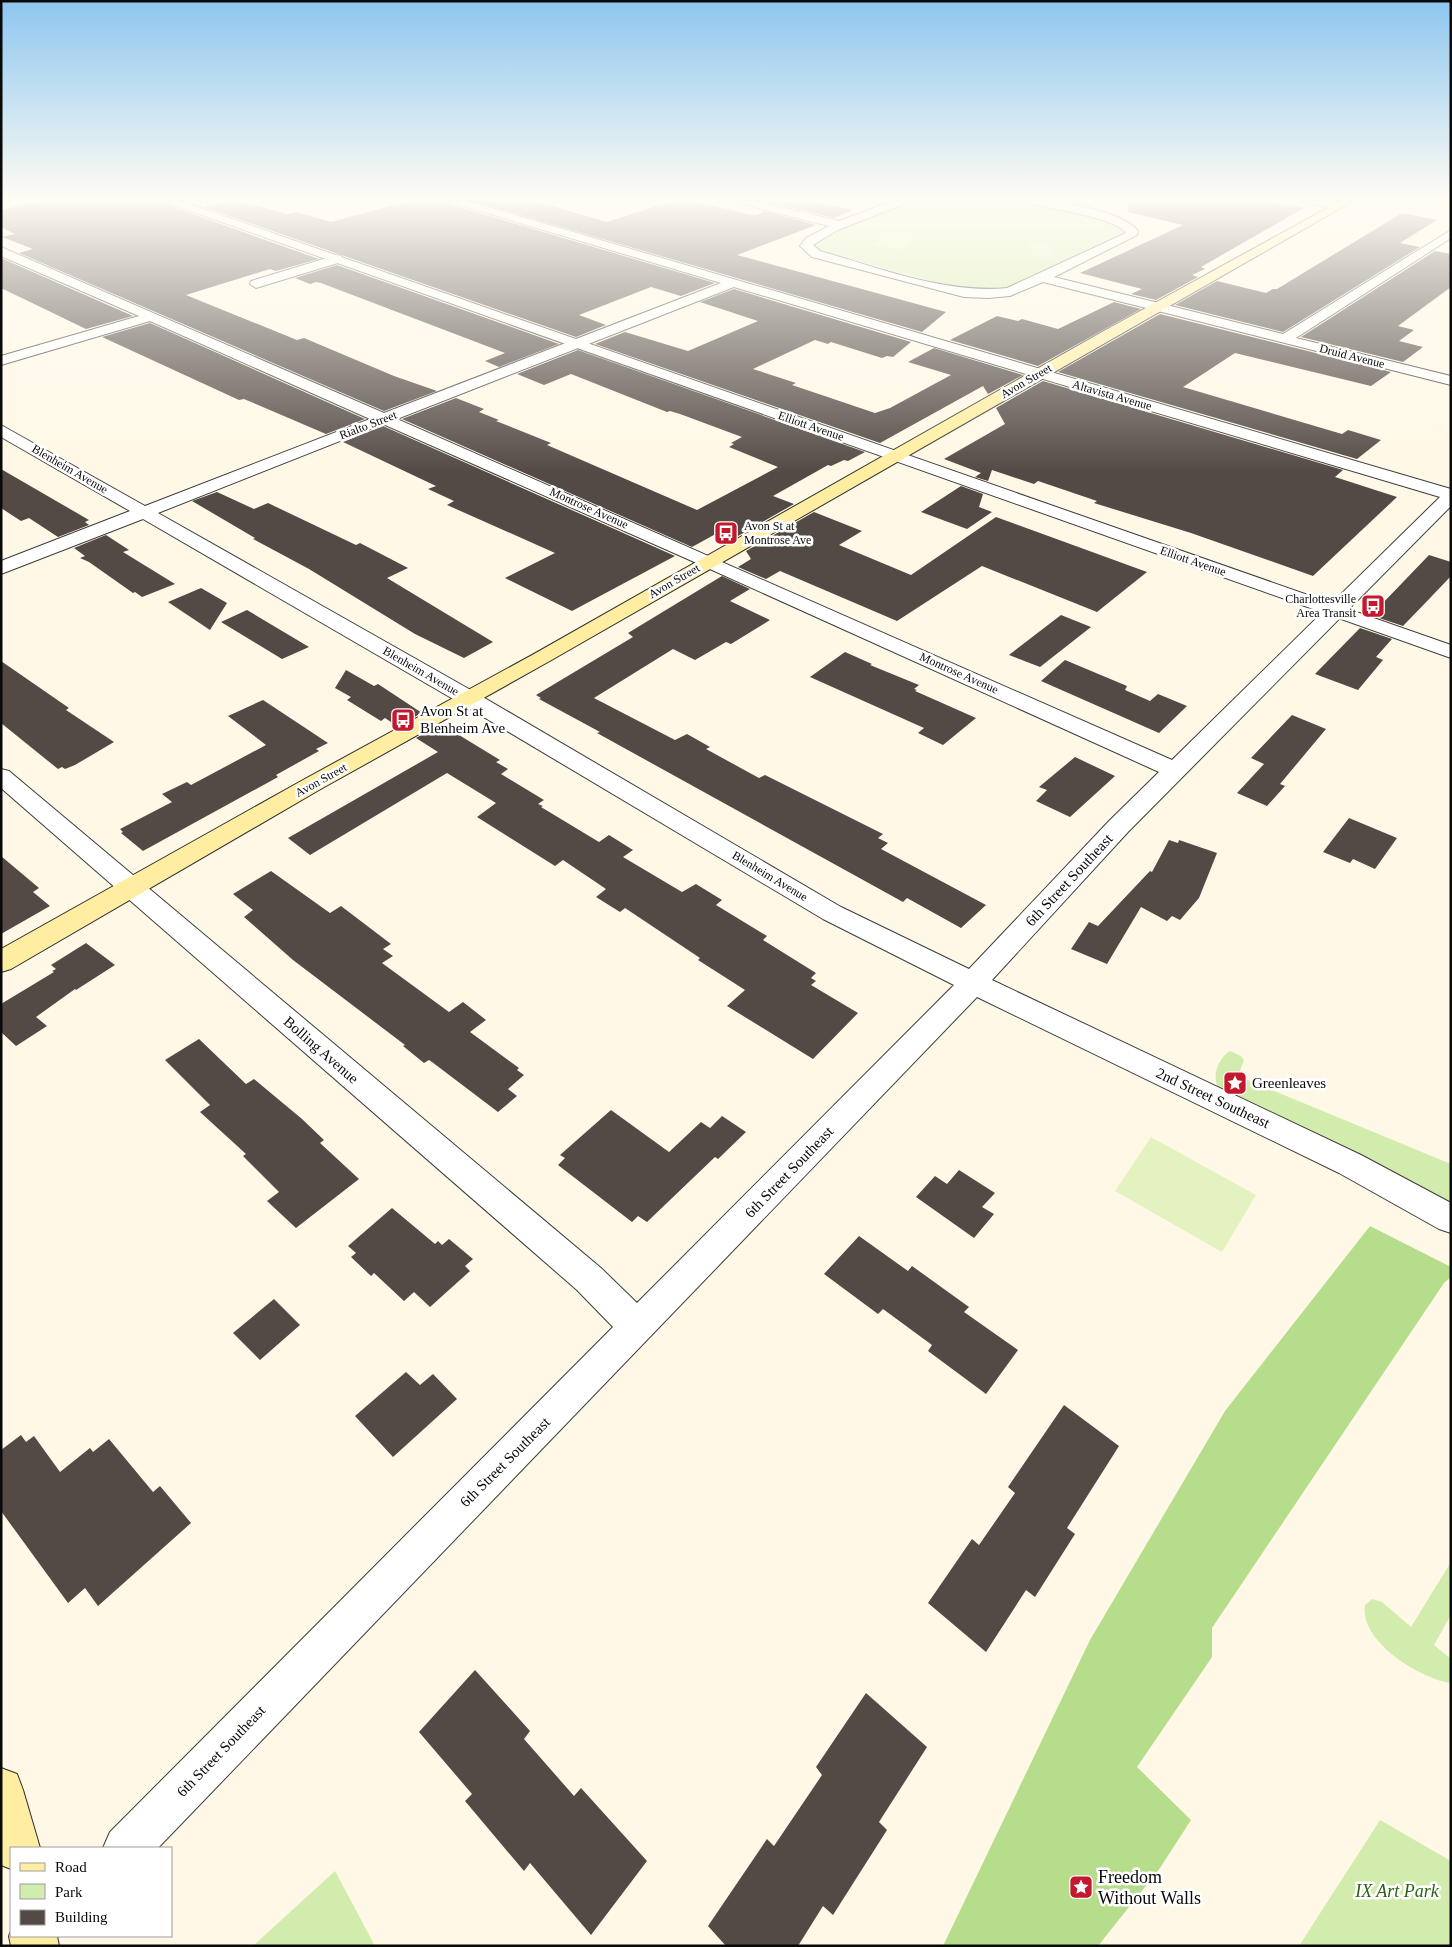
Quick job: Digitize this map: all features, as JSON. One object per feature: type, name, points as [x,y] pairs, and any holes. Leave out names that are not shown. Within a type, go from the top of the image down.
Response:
[{"type":"main road","name":"Avon Street","points":[[1,962],[1185,292]]},
{"type":"main road","points":[[1,1790],[17,1847]]},
{"type":"street","name":"Montrose Avenue","points":[[92,292],[708,561],[1175,770]]},
{"type":"street","name":"Elliott Avenue","points":[[429,292],[1451,652]]},
{"type":"street","name":"Rialto Street","points":[[1,568],[710,292]]},
{"type":"street","name":"Altavista Avenue","points":[[767,292],[1038,374],[1451,495]]},
{"type":"street","points":[[960,292],[1000,294],[1010,292]]},
{"type":"street","name":"Druid Avenue","points":[[1097,292],[1451,381]]},
{"type":"street","points":[[1285,339],[1359,292]]},
{"type":"street","points":[[1,362],[151,318]]},
{"type":"street","name":"Blenheim Avenue","points":[[1,430],[468,698],[832,913],[973,983]]},
{"type":"street","name":"6th Street Southeast","points":[[127,1847],[973,983],[1119,826],[1451,495]]},
{"type":"street","name":"Bolling Avenue","points":[[1,776],[589,1279],[638,1327]]},
{"type":"street","name":"2nd Street Southeast","points":[[973,983],[1350,1164],[1451,1219]]},
{"type":"green space","points":[[1230,1051],[1241,1056],[1244,1060],[1238,1076],[1451,1164],[1451,1206],[1218,1087],[1216,1083],[1217,1067],[1222,1058]]},
{"type":"green space","points":[[1151,1137],[1256,1195],[1222,1252],[1115,1191]]},
{"type":"green space","points":[[1370,1226],[1451,1267],[1451,1277],[1444,1283],[1212,1628],[1212,1657],[1137,1767],[1191,1820],[1160,1868],[1098,1946],[943,1946],[1090,1640],[1225,1411]]},
{"type":"green space","points":[[1451,1562],[1451,1615],[1434,1645],[1451,1659],[1451,1683],[1424,1674],[1394,1656],[1372,1632],[1366,1619],[1365,1605],[1372,1599],[1382,1602],[1411,1627]]},
{"type":"green space","name":"IX Art Park","points":[[1380,1820],[1451,1861],[1451,1946],[1299,1946]]},
{"type":"green space","points":[[335,1871],[375,1946],[253,1946]]},
{"type":"building","points":[[9,292],[78,292],[133,316],[86,329]]},
{"type":"building","points":[[109,292],[196,292],[186,295],[297,340],[304,338],[394,376],[437,391],[384,411]]},
{"type":"building","points":[[344,292],[412,292],[559,344],[499,367],[485,361],[505,353]]},
{"type":"building","points":[[447,292],[639,292],[579,315],[606,325],[576,337]]},
{"type":"building","points":[[667,292],[692,292],[681,296]]},
{"type":"building","points":[[727,292],[744,292],[911,342],[893,357],[887,356],[882,358],[831,342],[828,344],[815,340],[753,369],[796,383],[792,385],[875,413],[890,408],[951,375],[908,362],[934,348],[1023,375],[988,394],[983,386],[880,443],[595,344],[625,332],[688,351],[758,321],[700,302]]},
{"type":"building","points":[[784,292],[872,292],[946,312],[922,332]]},
{"type":"building","points":[[1136,292],[1171,292],[1156,300],[1131,294]]},
{"type":"building","points":[[1198,292],[1348,292],[1283,332],[1175,305]]},
{"type":"building","points":[[1371,292],[1444,292],[1398,326],[1414,330],[1399,341],[1423,347],[1403,362],[1301,337]]},
{"type":"building","points":[[1114,302],[1141,309],[1038,366],[950,340],[997,316],[1018,321],[1022,319],[1058,329]]},
{"type":"building","points":[[1160,314],[1391,372],[1371,386],[1235,353],[1183,387],[1342,434],[1348,430],[1381,440],[1357,459],[1058,372]]},
{"type":"building","points":[[150,323],[365,419],[326,434],[244,399],[239,400],[102,337]]},
{"type":"building","points":[[578,350],[865,452],[848,461],[844,460],[831,466],[828,465],[773,496],[794,504],[738,536],[732,525],[692,547],[402,419],[456,398],[484,409],[479,412],[499,420],[496,421],[551,443],[547,445],[697,510],[778,467],[729,447],[734,444],[731,443],[742,437],[680,414],[667,412],[571,374],[544,385],[517,374]]},
{"type":"building","points":[[1043,381],[1343,470],[1335,477],[1397,497],[1313,576],[1191,533],[1094,503],[1097,501],[1038,481],[1034,484],[992,470],[988,481],[975,477],[981,473],[944,459],[1005,424],[996,408]]},
{"type":"building","points":[[383,426],[675,556],[572,611],[505,578],[555,553],[447,505],[454,501],[428,489],[436,486],[343,442]]},
{"type":"building","points":[[1,469],[89,520],[85,522],[89,525],[58,537],[29,518],[21,521],[1,508]]},
{"type":"building","points":[[961,486],[983,494],[979,507],[992,512],[967,529],[921,512]]},
{"type":"building","points":[[217,492],[254,509],[268,503],[356,545],[360,543],[408,568],[387,578],[493,642],[464,658],[415,634],[309,569],[253,539],[255,538],[192,501]]},
{"type":"building","points":[[814,512],[862,531],[839,545],[911,575],[996,517],[1147,572],[1097,612],[982,566],[897,621],[780,571],[766,579],[738,567],[751,559],[746,551]]},
{"type":"building","points":[[106,535],[129,550],[123,552],[175,584],[142,597],[80,558],[85,556],[74,548]]},
{"type":"building","points":[[1429,555],[1451,562],[1451,576],[1403,626],[1373,616],[1382,606],[1380,606]]},
{"type":"building","points":[[722,576],[750,589],[730,601],[770,620],[731,644],[726,642],[695,660],[673,649],[594,698],[675,740],[687,734],[710,747],[706,749],[759,778],[765,775],[883,834],[878,838],[888,843],[881,849],[986,905],[961,928],[907,898],[903,902],[597,733],[600,732],[539,699],[541,698],[536,695],[633,637],[628,633]]},
{"type":"building","points":[[201,588],[227,603],[210,630],[168,602]]},
{"type":"building","points":[[247,610],[309,647],[282,659],[221,622]]},
{"type":"building","points":[[1061,615],[1091,627],[1040,667],[1009,655]]},
{"type":"building","points":[[1360,628],[1392,639],[1376,657],[1383,660],[1358,690],[1315,674]]},
{"type":"building","points":[[845,652],[872,664],[870,665],[919,685],[914,689],[917,690],[915,691],[976,718],[943,745],[918,733],[924,728],[810,677]]},
{"type":"building","points":[[1065,660],[1127,686],[1125,690],[1150,701],[1158,694],[1187,706],[1159,733],[1041,681]]},
{"type":"building","points":[[1,661],[69,708],[66,710],[114,742],[75,765],[65,769],[62,767],[58,769],[1,723]]},
{"type":"building","points":[[346,670],[374,686],[378,684],[422,713],[397,726],[385,718],[381,721],[347,700],[351,697],[335,688]]},
{"type":"building","points":[[263,700],[328,743],[316,749],[319,751],[276,775],[278,777],[143,851],[121,833],[123,832],[120,829],[172,802],[162,794],[187,782],[191,785],[266,745],[228,716]]},
{"type":"building","points":[[1292,715],[1326,729],[1280,784],[1285,786],[1267,806],[1237,793],[1264,764],[1251,758]]},
{"type":"building","points":[[441,724],[500,760],[496,762],[508,769],[501,774],[544,800],[538,804],[543,806],[541,807],[599,842],[609,835],[633,850],[623,857],[682,892],[696,884],[722,900],[716,905],[767,936],[763,940],[816,973],[811,978],[816,981],[811,985],[858,1013],[813,1059],[727,1006],[745,990],[698,960],[700,958],[625,908],[620,912],[596,897],[606,889],[563,860],[555,866],[477,817],[496,803],[447,773],[310,855],[288,838],[438,752],[416,738]]},
{"type":"building","points":[[1075,757],[1115,776],[1070,817],[1036,801],[1047,790],[1039,787]]},
{"type":"building","points":[[1349,818],[1397,838],[1375,869],[1353,859],[1350,863],[1323,852]]},
{"type":"building","points":[[1169,840],[1178,843],[1179,840],[1217,853],[1199,898],[1180,920],[1172,916],[1167,921],[1141,907],[1107,964],[1071,949],[1089,922],[1098,926],[1150,871],[1152,872]]},
{"type":"building","points":[[1,856],[39,888],[33,892],[50,906],[1,934]]},
{"type":"building","points":[[271,871],[330,913],[341,906],[391,944],[383,949],[393,956],[382,963],[449,1012],[463,1002],[486,1020],[470,1032],[519,1068],[517,1070],[524,1075],[508,1089],[517,1096],[498,1112],[429,1060],[424,1063],[403,1046],[405,1045],[293,960],[244,917],[253,910],[233,894]]},
{"type":"building","points":[[86,943],[115,965],[75,989],[36,1017],[47,1026],[16,1046],[1,1032],[1,1004],[54,972],[52,971],[56,969],[51,965]]},
{"type":"building","points":[[199,1039],[246,1084],[254,1079],[302,1119],[324,1140],[320,1143],[359,1179],[296,1228],[267,1201],[279,1192],[243,1156],[246,1154],[200,1112],[210,1105],[165,1060]]},
{"type":"building","points":[[611,1110],[669,1152],[701,1122],[710,1128],[722,1116],[746,1132],[718,1159],[715,1157],[647,1222],[638,1216],[632,1222],[558,1165],[565,1158],[560,1155]]},
{"type":"building","points":[[959,1170],[995,1193],[982,1207],[994,1214],[974,1238],[916,1197],[935,1176],[947,1184]]},
{"type":"building","points":[[392,1208],[435,1244],[438,1241],[442,1245],[449,1239],[473,1259],[465,1266],[470,1271],[430,1307],[414,1292],[404,1301],[374,1273],[371,1276],[351,1257],[356,1253],[348,1246]]},
{"type":"building","points":[[859,1236],[908,1271],[912,1266],[969,1307],[964,1312],[1018,1350],[986,1394],[928,1351],[932,1345],[883,1309],[878,1314],[824,1274]]},
{"type":"building","points":[[274,1299],[300,1325],[260,1360],[233,1333]]},
{"type":"building","points":[[406,1372],[420,1385],[433,1374],[457,1399],[393,1457],[355,1416]]},
{"type":"building","points":[[1064,1405],[1119,1446],[1067,1528],[1075,1534],[1035,1597],[1026,1590],[986,1652],[928,1603],[972,1539],[979,1545],[1015,1493],[1008,1487]]},
{"type":"building","points":[[21,1435],[26,1442],[34,1436],[60,1472],[90,1448],[93,1452],[109,1439],[153,1492],[160,1486],[191,1523],[98,1606],[85,1588],[68,1603],[1,1511],[1,1450]]},
{"type":"building","points":[[475,1670],[530,1731],[524,1739],[574,1796],[581,1788],[647,1861],[591,1935],[530,1863],[524,1871],[465,1801],[472,1794],[419,1732]]},
{"type":"building","points":[[866,1693],[927,1747],[879,1822],[887,1830],[833,1915],[823,1906],[798,1946],[726,1946],[708,1926],[767,1839],[774,1846],[822,1775],[816,1767]]},
{"type":"place","name":"Avon St at Montrose Ave","points":[[726,533]]},
{"type":"place","name":"Charlottesville Area Transit","points":[[1373,606]]},
{"type":"place","name":"Avon St at Blenheim Ave","points":[[403,720]]},
{"type":"place","name":"Greenleaves","points":[[1235,1083]]},
{"type":"place","name":"Freedom Without Walls","points":[[1081,1887]]}]
